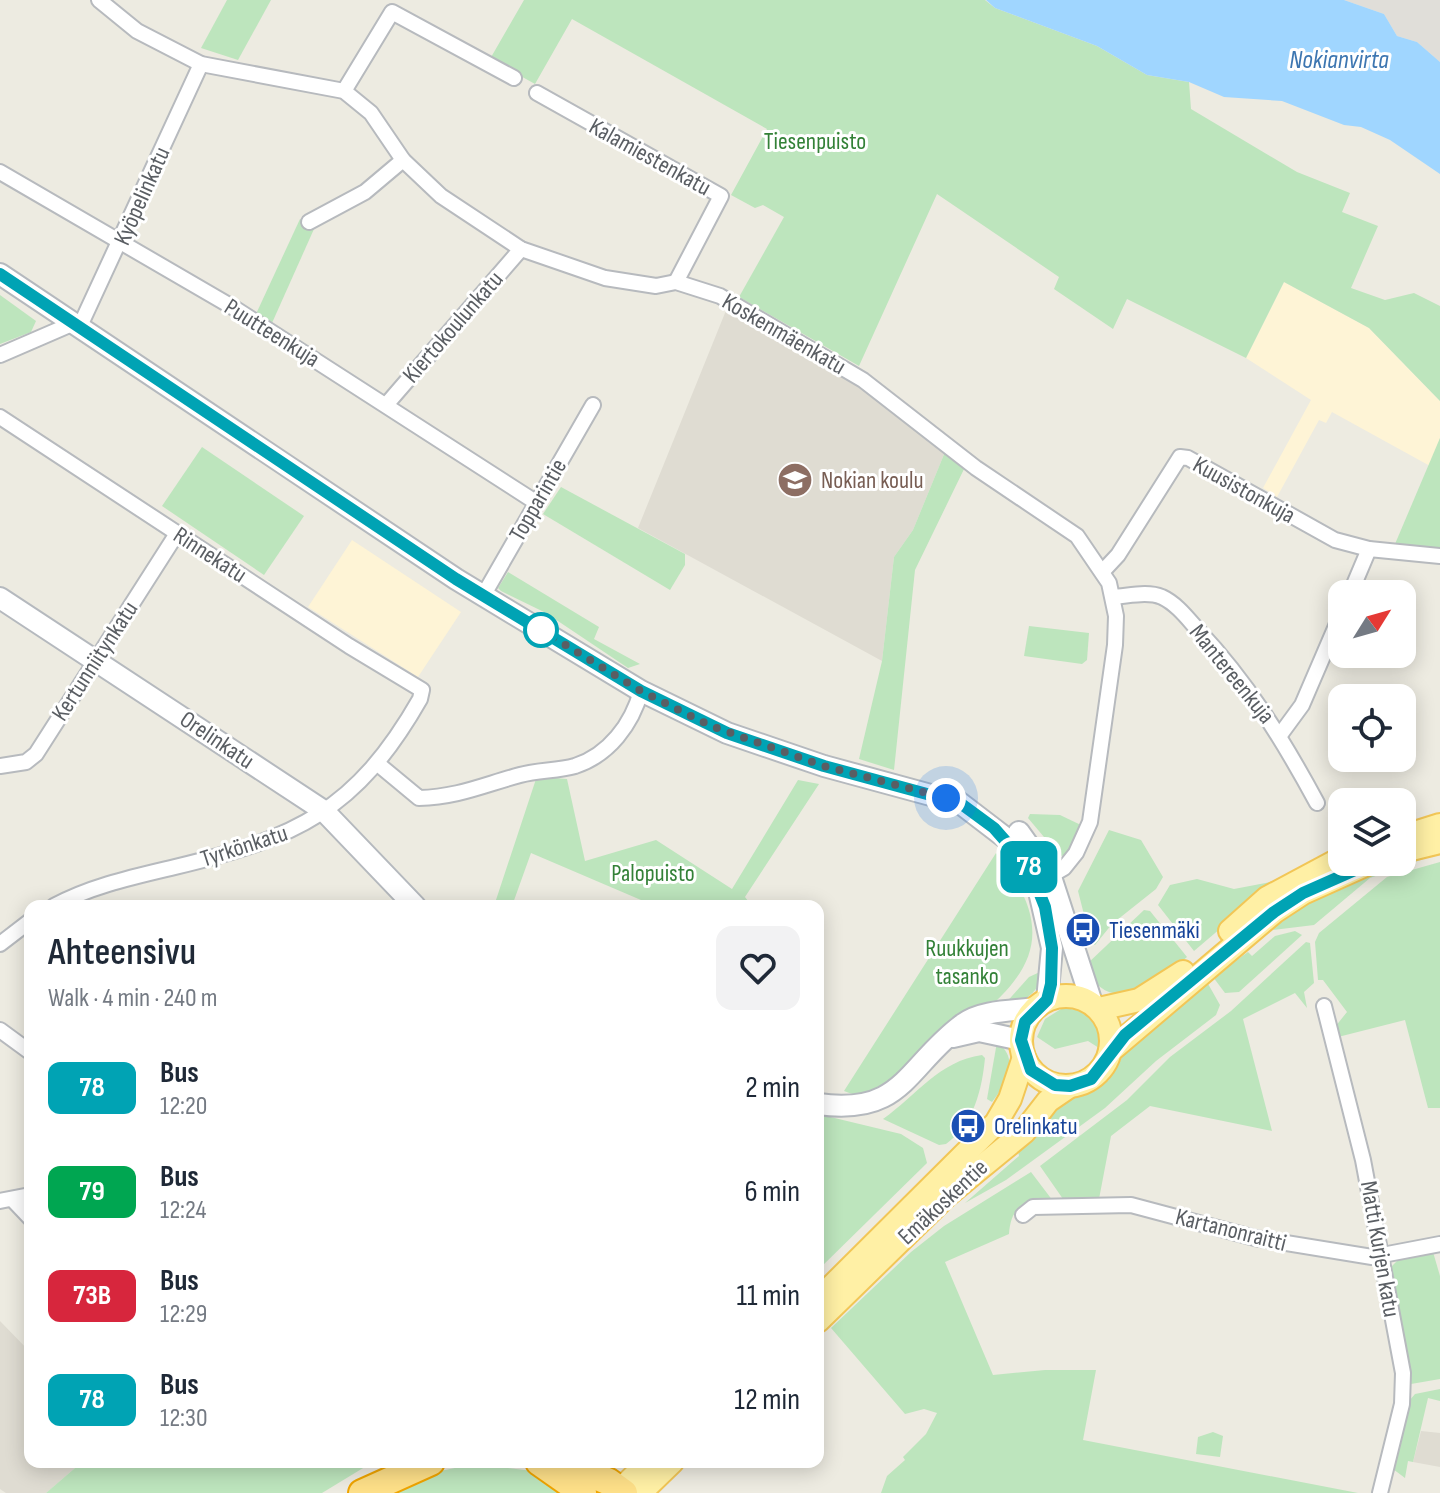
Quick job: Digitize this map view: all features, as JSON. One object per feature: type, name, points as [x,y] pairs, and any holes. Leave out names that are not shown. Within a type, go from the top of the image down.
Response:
[{"type":"highway","points":[[362,1493],[418,1468]]},
{"type":"highway","points":[[548,1468],[583,1493]]},
{"type":"highway","points":[[576,1468],[625,1492]]},
{"type":"main road","points":[[0,274],[483,596],[641,691],[727,733],[824,766],[960,803],[1007,839],[1044,880],[1095,1006],[1110,1029],[1107,1062],[1091,1079],[1070,1086],[1042,1079],[1023,1048],[1025,1022],[1041,1004],[1052,948],[1044,880]]},
{"type":"main road","name":"Orelinkatu","points":[[0,598],[97,658],[324,811],[407,900]]},
{"type":"main road","points":[[1416,833],[1440,825]]},
{"type":"main road","points":[[1416,848],[1440,842]]},
{"type":"main road","points":[[824,1105],[849,1107],[885,1098],[971,1019],[1073,996],[1095,1006],[1130,1004],[1150,994],[1205,955],[1267,898],[1328,865]]},
{"type":"main road","points":[[1110,1051],[1274,912],[1303,893],[1341,876]]},
{"type":"main road","points":[[949,1038],[979,1031],[1023,1048]]},
{"type":"main road","name":"Emäkoskentie","points":[[824,1294],[996,1123],[1010,1099],[1023,1048]]},
{"type":"main road","name":"Emäkoskentie","points":[[824,1315],[946,1196],[1017,1138],[1048,1101],[1070,1086]]},
{"type":"main road","points":[[625,1492],[644,1468]]},
{"type":"main road","points":[[625,1492],[663,1468]]},
{"type":"street","points":[[99,0],[137,31],[201,64],[344,91],[392,12],[514,78]]},
{"type":"street","name":"Kyöpelinkatu","points":[[77,324],[121,244],[201,64]]},
{"type":"street","name":"Koskenmäenkatu","points":[[344,91],[371,113],[403,160],[448,201],[521,249],[605,278],[656,286],[676,282],[734,303],[863,380],[976,468],[1077,536],[1104,570],[1113,597],[1115,645],[1090,822],[1076,853],[1044,880]]},
{"type":"street","name":"Kalamiestenkatu","points":[[537,93],[721,196],[676,282]]},
{"type":"street","points":[[309,222],[365,192],[403,160]]},
{"type":"street","name":"Puutteenkuja","points":[[0,172],[236,310],[386,405],[465,460],[537,503]]},
{"type":"street","name":"Kiertokoulunkatu","points":[[386,405],[521,249]]},
{"type":"street","points":[[0,355],[77,324]]},
{"type":"street","name":"Topparintie","points":[[483,596],[593,405]]},
{"type":"street","name":"Rinnekatu","points":[[0,417],[176,535],[422,690]]},
{"type":"street","name":"Kuusistonkuja","points":[[1104,570],[1118,555],[1180,457],[1252,492],[1321,534],[1369,549],[1440,556]]},
{"type":"street","name":"Kertunniitynkatu","points":[[0,766],[26,762],[36,754],[176,535]]},
{"type":"street","points":[[1356,580],[1369,549]]},
{"type":"street","name":"Mantereenkuja","points":[[1113,597],[1146,594],[1175,605],[1219,652],[1280,735],[1317,803]]},
{"type":"street","points":[[1280,735],[1302,705],[1328,645]]},
{"type":"street","name":"Tyrkönkatu","points":[[68,900],[102,885],[271,840],[303,826],[378,764],[395,744],[422,690]]},
{"type":"street","points":[[378,764],[419,798],[451,797],[521,775],[574,766],[609,746],[621,734],[635,712],[641,691]]},
{"type":"street","points":[[0,944],[24,926]]},
{"type":"street","name":"Matti Kurjen katu","points":[[1324,1006],[1357,1133],[1404,1388],[1380,1493]]},
{"type":"street","points":[[0,1030],[24,1048]]},
{"type":"street","points":[[6,1200],[24,1214]]},
{"type":"street","name":"Kartanonraitti","points":[[1023,1215],[1033,1207],[1131,1205],[1258,1239],[1380,1257],[1440,1244]]},
{"type":"shaded area","points":[[1344,0],[1440,0],[1440,62],[1417,42],[1397,36],[1384,14]]},
{"type":"shaded area","points":[[1284,282],[1369,328],[1440,401],[1440,438],[1430,466],[1332,412],[1326,423],[1319,420],[1277,497],[1263,488],[1311,400],[1246,358]]},
{"type":"shaded area","name":"Nokian koulu","points":[[727,308],[860,385],[945,452],[913,530],[894,557],[882,661],[638,528]]},
{"type":"shaded area","points":[[352,540],[461,612],[418,677],[308,607]]},
{"type":"shaded area","points":[[0,1321],[24,1346],[24,1468],[75,1468],[46,1493],[6,1493],[0,1489]]},
{"type":"shaded area","points":[[1421,1431],[1440,1433],[1440,1467],[1413,1462]]},
{"type":"green space","points":[[227,0],[271,0],[238,60],[201,48]]},
{"type":"green space","name":"Tiesenpuisto","points":[[524,0],[985,0],[995,8],[1097,46],[1147,75],[1189,82],[1191,109],[1297,172],[1350,193],[1342,212],[1378,226],[1351,288],[1385,300],[1414,293],[1440,306],[1440,401],[1369,328],[1284,282],[1246,358],[1127,299],[1113,329],[1054,289],[1059,277],[937,194],[859,366],[739,297],[784,217],[763,205],[755,208],[731,195],[767,129],[572,19],[535,84],[490,59]]},
{"type":"green space","points":[[300,219],[314,229],[272,323],[256,314]]},
{"type":"green space","points":[[0,295],[36,321],[31,332],[0,344]]},
{"type":"green space","points":[[1440,438],[1440,549],[1395,544]]},
{"type":"green space","points":[[202,447],[304,516],[264,575],[162,506]]},
{"type":"green space","points":[[945,452],[965,467],[915,570],[894,770],[859,759],[882,661],[894,557],[913,530]]},
{"type":"green space","points":[[561,487],[685,554],[685,565],[670,590],[543,514]]},
{"type":"green space","points":[[508,572],[599,627],[594,639],[640,664],[628,668],[546,613],[501,591],[498,588]]},
{"type":"green space","points":[[1029,626],[1089,633],[1087,660],[1082,664],[1024,656]]},
{"type":"green space","name":"Palopuisto","points":[[536,779],[567,779],[585,861],[656,840],[732,889],[798,780],[819,784],[745,897],[747,900],[641,900],[531,853],[514,900],[496,900]]},
{"type":"green space","points":[[1030,814],[1060,815],[1083,826],[1068,855],[1060,856],[1028,818]]},
{"type":"green space","points":[[1109,830],[1141,840],[1163,877],[1156,889],[1112,924],[1095,945],[1091,942],[1078,891]]},
{"type":"green space","name":"Ruukkujen tasanko","points":[[996,853],[1017,883],[1029,910],[1032,935],[1028,957],[1017,977],[978,1017],[896,1077],[860,1097],[844,1091]]},
{"type":"green space","points":[[1440,853],[1416,862],[1416,856]]},
{"type":"green space","points":[[1440,862],[1440,1108],[1428,1108],[1405,1020],[1338,1037],[1335,1027],[1347,1012],[1323,980],[1318,980],[1315,942],[1319,933],[1387,877],[1416,876],[1416,869]]},
{"type":"green space","points":[[1352,876],[1376,876],[1314,925],[1273,930],[1297,908]]},
{"type":"green space","points":[[1197,879],[1234,889],[1276,881],[1194,951],[1158,905],[1170,885]]},
{"type":"green space","points":[[1144,910],[1150,911],[1187,957],[1162,977],[1133,991],[1119,994],[1106,991],[1095,982],[1086,965]]},
{"type":"green space","points":[[1295,931],[1302,935],[1239,992],[1225,993],[1213,977],[1248,952],[1252,956],[1275,936]]},
{"type":"green space","points":[[1306,942],[1310,943],[1314,983],[1304,992],[1307,1008],[1295,993],[1243,1019],[1272,1131],[1150,1106],[1111,1136],[1099,1199],[1063,1199],[1040,1166],[1127,1100],[1170,1057],[1231,1011]]},
{"type":"green space","points":[[1042,971],[1030,995],[1004,1005],[1029,977]]},
{"type":"green space","points":[[1207,982],[1220,1005],[1216,1015],[1156,1061],[1105,1108],[1006,1180],[965,1203],[1019,1156],[1018,1151],[1052,1110],[1109,1080],[1131,1042]]},
{"type":"green space","points":[[1061,1009],[1078,1010],[1090,1018],[1098,1031],[1099,1048],[1088,1041],[1055,1049],[1037,1037],[1045,1019]]},
{"type":"green space","points":[[997,1042],[1008,1056],[1009,1071],[992,1102],[987,1099]]},
{"type":"green space","points":[[982,1055],[985,1058],[984,1070],[975,1105],[956,1136],[946,1144],[939,1145],[883,1119],[953,1064]]},
{"type":"green space","points":[[824,1115],[901,1134],[923,1148],[927,1163],[824,1264]]},
{"type":"green space","points":[[1031,1172],[1053,1201],[1035,1201],[1022,1206],[1013,1216],[1009,1234],[945,1262],[993,1375],[1045,1370],[1096,1370],[1083,1440],[1358,1493],[881,1493],[887,1476],[926,1434],[937,1413],[924,1409],[905,1414],[831,1328],[911,1252],[944,1226]]},
{"type":"green space","points":[[1433,1252],[1440,1276],[1440,1379],[1411,1384],[1389,1269],[1398,1260]]},
{"type":"green space","points":[[1440,1389],[1440,1401],[1428,1398],[1413,1462],[1408,1461],[1405,1478],[1393,1469],[1409,1401],[1415,1394]]},
{"type":"green space","points":[[1213,1432],[1223,1436],[1220,1457],[1196,1454],[1198,1437]]},
{"type":"green space","points":[[75,1468],[363,1468],[322,1493],[46,1493]]},
{"type":"green space","points":[[455,1468],[533,1471],[571,1493],[381,1493],[426,1474]]},
{"type":"water","name":"Nokianvirta","points":[[986,0],[1344,0],[1384,14],[1397,36],[1417,42],[1440,62],[1440,174],[1390,140],[1361,127],[1344,125],[1282,101],[1224,97],[1189,82],[1147,75],[1097,46],[995,8]]},
{"type":"bus line","name":"78","points":[[0,274],[456,579],[641,691],[727,733],[824,766],[960,803],[994,828],[1021,855],[1037,883],[1045,907],[1052,948],[1051,984],[1047,1000],[1025,1022],[1021,1040],[1024,1057],[1031,1070],[1055,1085],[1070,1086],[1091,1079],[1125,1035],[1274,912],[1290,900],[1339,876]]},
{"type":"place","name":"Nokian koulu","points":[[795,480]]},
{"type":"place","name":"Tiesenmäki","points":[[1083,930]]},
{"type":"place","name":"Orelinkatu","points":[[968,1126]]},
{"type":"route","points":[[541,630],[641,691],[727,733],[824,766],[946,798]]}]
